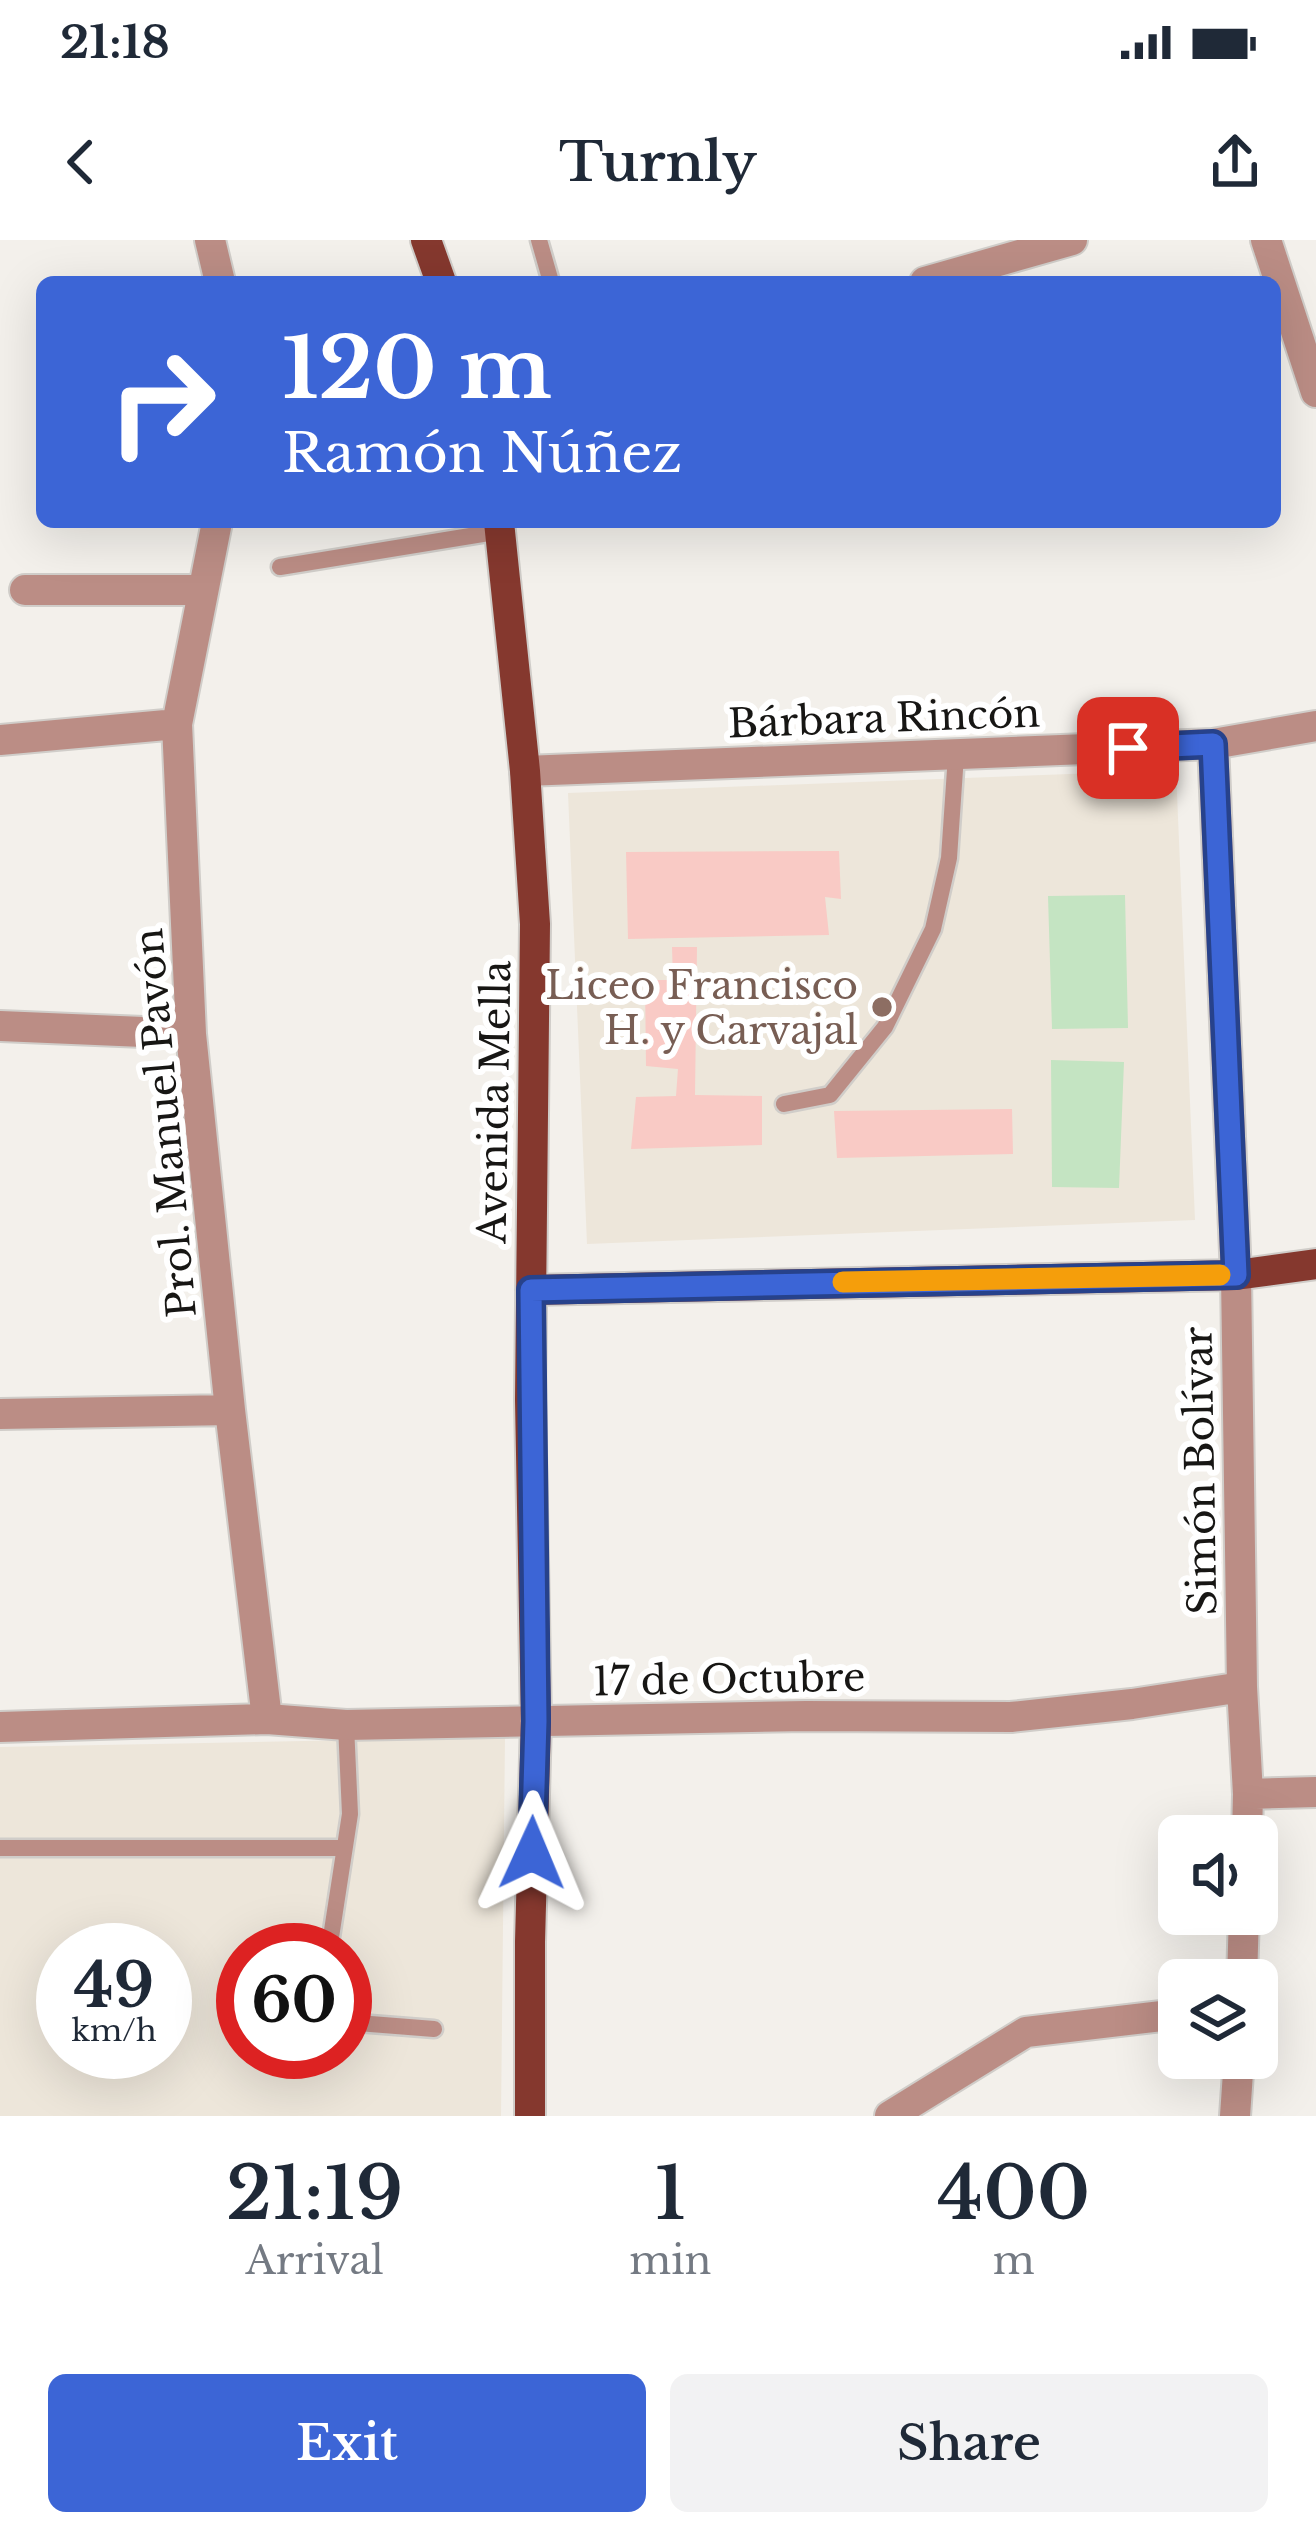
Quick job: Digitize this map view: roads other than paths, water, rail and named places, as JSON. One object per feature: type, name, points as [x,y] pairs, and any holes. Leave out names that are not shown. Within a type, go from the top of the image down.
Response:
[{"type":"main road","points":[[426,240],[439,276]]},
{"type":"main road","name":"Avenida Mella","points":[[500,528],[536,924],[531,1290],[536,1721],[530,2116]]},
{"type":"main road","points":[[531,1290],[1236,1275],[1316,1264]]},
{"type":"street","points":[[209,240],[218,276]]},
{"type":"street","points":[[946,276],[1072,240]]},
{"type":"street","points":[[1266,240],[1278,276]]},
{"type":"street","points":[[1281,286],[1316,392]]},
{"type":"street","name":"Prol. Manuel Pavón","points":[[216,528],[177,724],[191,1034],[267,1718]]},
{"type":"street","points":[[25,590],[203,590]]},
{"type":"street","points":[[0,740],[177,724]]},
{"type":"street","name":"Bárbara Rincón","points":[[525,771],[1213,744],[1316,726]]},
{"type":"street","name":"Simón Bolívar","points":[[1213,744],[1236,1275],[1248,1815]]},
{"type":"street","points":[[0,1026],[191,1034]]},
{"type":"street","points":[[0,1414],[230,1410]]},
{"type":"street","name":"17 de Octubre","points":[[0,1727],[267,1718],[346,1725],[1010,1717],[1242,1687]]},
{"type":"street","points":[[1248,1794],[1316,1792]]},
{"type":"street","points":[[890,2116],[1025,2032],[1158,2016]]},
{"type":"street","points":[[1235,2116],[1238,2079]]},
{"type":"lane","points":[[539,240],[549,276]]},
{"type":"lane","points":[[280,567],[489,528]]},
{"type":"lane","points":[[784,1104],[830,1095],[885,1027],[933,928],[950,859],[956,755]]},
{"type":"lane","points":[[332,1923],[350,1814],[346,1725]]},
{"type":"lane","points":[[0,1848],[342,1848]]},
{"type":"lane","points":[[372,2024],[434,2029]]},
{"type":"place","name":"Liceo Francisco H. y Carvajal","points":[[882,1007]]}]
